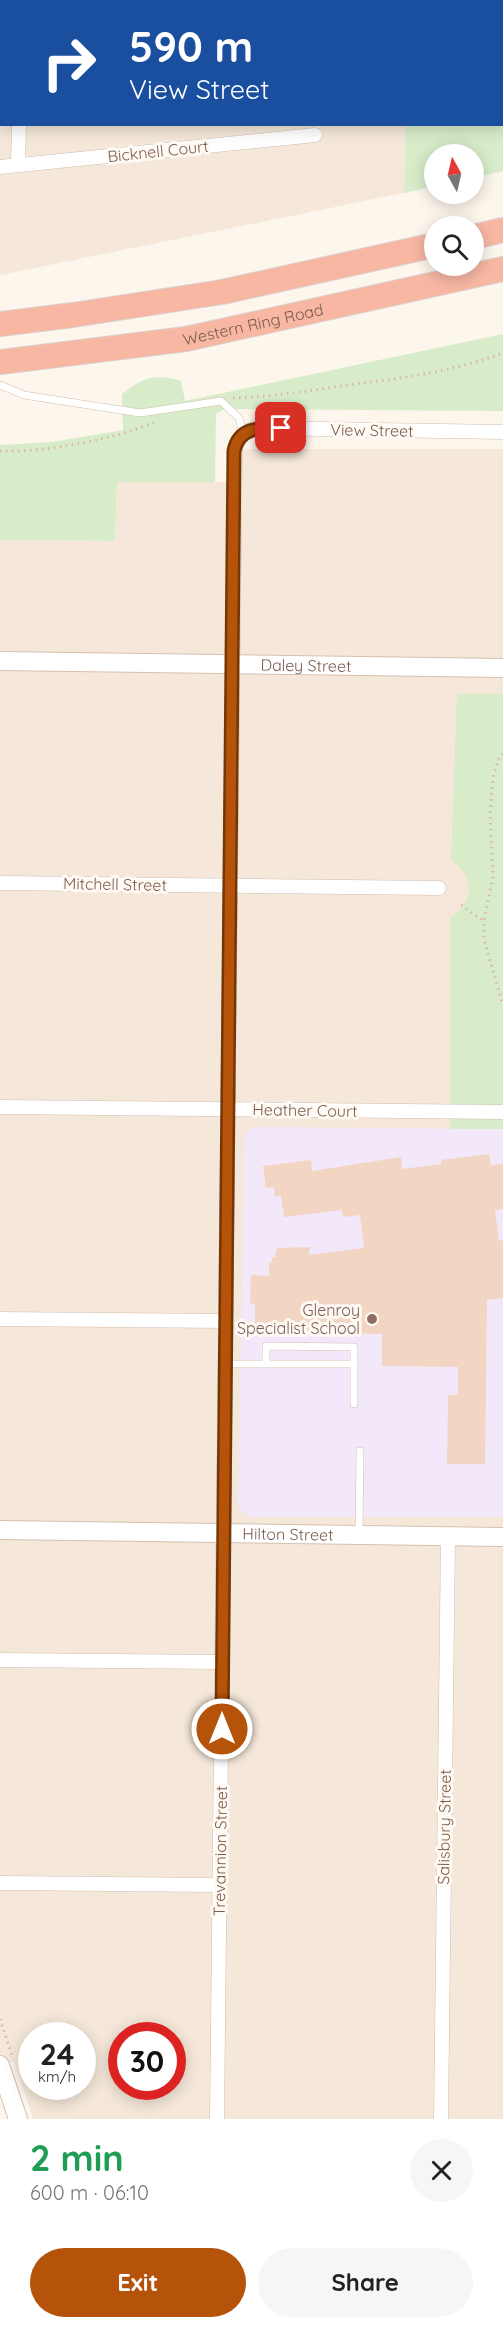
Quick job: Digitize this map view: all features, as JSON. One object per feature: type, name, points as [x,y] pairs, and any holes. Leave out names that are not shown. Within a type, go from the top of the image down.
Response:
[{"type":"highway","points":[[484,235],[503,231]]},
{"type":"highway","points":[[0,324],[222,292],[424,247]]},
{"type":"highway","name":"Western Ring Road","points":[[0,362],[186,339],[503,269]]},
{"type":"street","points":[[18,165],[19,126]]},
{"type":"street","name":"Bicknell Court","points":[[0,167],[315,135]]},
{"type":"street","name":"View Street","points":[[243,434],[260,428],[503,432]]},
{"type":"street","name":"Trevannion Street","points":[[217,2119],[234,451],[243,434]]},
{"type":"street","name":"Daley Street","points":[[0,661],[503,668]]},
{"type":"street","name":"Mitchell Street","points":[[0,883],[440,888]]},
{"type":"street","name":"Heather Court","points":[[0,1107],[503,1112]]},
{"type":"street","points":[[0,1319],[225,1322]]},
{"type":"street","name":"Hilton Street","points":[[0,1530],[503,1536]]},
{"type":"street","name":"Salisbury Street","points":[[441,2119],[448,1536]]},
{"type":"street","points":[[0,1660],[222,1662]]},
{"type":"street","points":[[0,1883],[219,1885]]},
{"type":"street","points":[[0,2065],[18,2119]]},
{"type":"lane","points":[[0,385],[24,395],[140,413],[214,401],[224,402],[239,418],[243,434]]},
{"type":"lane","points":[[266,1363],[267,1346],[354,1347],[354,1404]]},
{"type":"lane","points":[[224,1364],[354,1364]]},
{"type":"lane","points":[[359,1534],[360,1451]]},
{"type":"path","points":[[214,401],[291,394],[426,374],[470,364],[503,353]]},
{"type":"path","points":[[0,451],[33,450],[58,446],[112,436],[158,422]]},
{"type":"path","points":[[503,754],[499,757],[493,778],[490,814],[492,876],[484,921],[484,940],[503,1005]]},
{"type":"path","points":[[461,905],[484,921]]},
{"type":"shaded area","points":[[0,126],[406,126],[404,193],[0,275]]},
{"type":"shaded area","points":[[242,449],[503,449],[503,2119],[33,2119],[27,2100],[96,2100],[96,2022],[18,2022],[18,2073],[14,2061],[0,2065],[0,540],[115,541],[117,482],[241,482]]},
{"type":"shaded area","name":"Glenroy Specialist School","points":[[252,1127],[503,1129],[503,1517],[248,1517],[238,1506],[245,1133]]},
{"type":"green space","points":[[406,126],[503,126],[503,171],[484,176],[484,144],[424,144],[424,188],[404,193]]},
{"type":"green space","points":[[503,334],[503,411],[224,409],[216,414],[215,482],[117,482],[115,541],[0,540],[0,445],[52,442],[123,430],[122,394],[149,378],[164,377],[181,381],[185,401]]},
{"type":"green space","points":[[457,694],[503,694],[503,1129],[450,1129],[450,918],[464,905],[469,889],[465,874],[451,860]]},
{"type":"building","points":[[489,1154],[491,1165],[503,1164],[503,1209],[495,1210],[499,1241],[503,1240],[503,1298],[487,1300],[485,1464],[447,1464],[448,1395],[458,1395],[458,1367],[382,1366],[382,1334],[255,1332],[255,1304],[250,1303],[251,1275],[269,1276],[269,1262],[272,1262],[272,1257],[275,1257],[277,1248],[310,1247],[309,1255],[364,1248],[360,1215],[343,1217],[342,1210],[284,1217],[281,1196],[275,1197],[274,1187],[266,1188],[263,1166],[311,1160],[312,1171],[401,1157],[402,1169],[442,1164],[441,1160]]},
{"type":"place","name":"Glenroy Specialist School","points":[[372,1319]]},
{"type":"route","points":[[222,1729],[234,451],[238,440],[248,431],[257,428],[281,428]]}]
